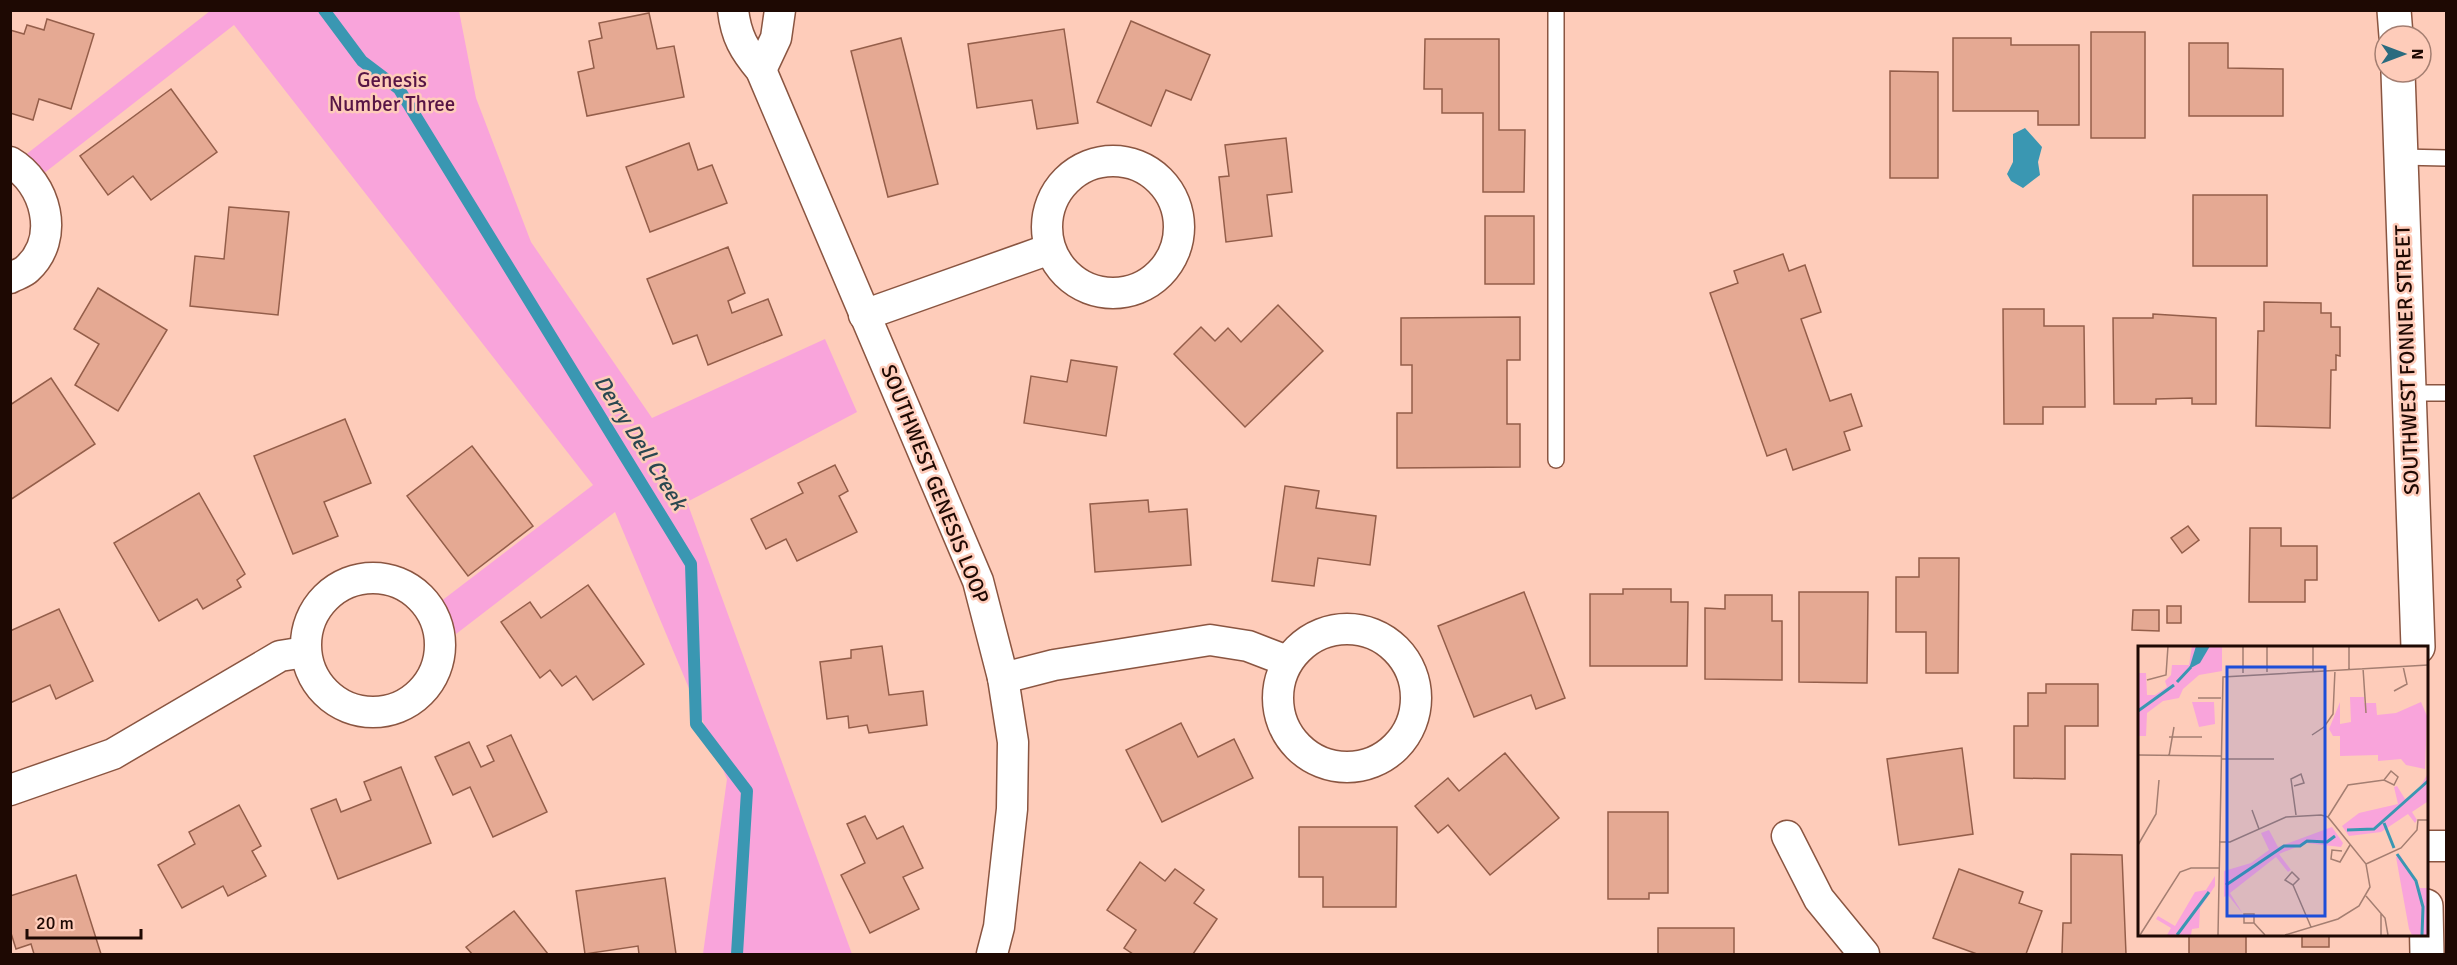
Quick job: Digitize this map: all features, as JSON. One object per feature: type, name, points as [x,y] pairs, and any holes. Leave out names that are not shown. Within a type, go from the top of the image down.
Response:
[{"type":"street","name":"SOUTHWEST GENESIS LOOP","points":[[733,10],[736,32],[742,48],[760,70],[978,581],[1003,678],[1013,742],[1012,809],[999,927],[992,954]]},
{"type":"street","points":[[760,70],[776,38],[780,10]]},
{"type":"street","name":"SOUTHWEST FONNER STREET","points":[[2397,84],[2418,646]]},
{"type":"street","points":[[1118,160],[1144,167],[1164,183],[1177,207],[1179,238],[1171,262],[1155,280],[1133,292],[1106,294],[1082,287],[1062,270],[1050,249],[1046,223],[1053,199],[1070,176],[1089,165],[1118,160]]},
{"type":"street","points":[[10,162],[22,169],[37,186],[46,211],[43,244],[27,269],[10,278]]},
{"type":"street","points":[[864,315],[1050,249]]},
{"type":"street","points":[[362,577],[386,577],[413,590],[433,612],[441,645],[430,682],[414,699],[386,712],[367,713],[348,708],[326,693],[311,673],[305,652],[308,626],[318,604],[338,586],[362,577]]},
{"type":"street","points":[[1356,629],[1380,637],[1401,654],[1413,676],[1416,701],[1410,728],[1393,750],[1371,763],[1344,767],[1319,762],[1294,743],[1280,716],[1278,686],[1287,662],[1309,640],[1331,630],[1356,629]]},
{"type":"street","points":[[1003,678],[1054,665],[1210,640],[1248,646],[1287,662]]},
{"type":"street","points":[[10,790],[113,754],[280,656],[305,652]]},
{"type":"street","points":[[1787,836],[1819,899],[1864,954]]},
{"type":"street","points":[[2427,846],[2446,846]]},
{"type":"street","points":[[2427,935],[2427,954]]},
{"type":"lane","points":[[1556,10],[1556,460]]},
{"type":"lane","points":[[2400,158],[2446,158]]},
{"type":"lane","points":[[2408,393],[2446,393]]},
{"type":"green space","name":"Genesis Number Three","points":[[210,11],[459,11],[476,98],[531,242],[652,418],[825,339],[857,412],[687,502],[852,954],[703,954],[727,779],[615,512],[456,634],[450,616],[440,602],[593,485],[234,25],[43,174],[24,156]]},
{"type":"water","points":[[2025,128],[2042,147],[2038,162],[2040,175],[2023,188],[2011,181],[2007,174],[2013,162],[2013,134]]},
{"type":"building","points":[[649,13],[657,49],[674,46],[684,97],[587,116],[578,72],[594,68],[589,41],[602,38],[599,23]]},
{"type":"building","points":[[47,19],[94,34],[71,109],[39,99],[33,120],[10,113],[10,30],[24,34],[27,25],[44,30]]},
{"type":"building","points":[[1131,21],[1210,55],[1191,100],[1166,90],[1151,126],[1097,102]]},
{"type":"building","points":[[1064,29],[1078,123],[1037,129],[1032,100],[977,108],[968,44]]},
{"type":"building","points":[[2091,32],[2145,32],[2145,138],[2091,138]]},
{"type":"building","points":[[901,38],[938,184],[888,197],[851,51]]},
{"type":"building","points":[[1953,38],[2011,38],[2011,45],[2079,45],[2079,125],[2038,125],[2038,111],[1953,111]]},
{"type":"building","points":[[1425,39],[1499,39],[1499,130],[1525,130],[1524,192],[1483,192],[1483,113],[1442,113],[1442,89],[1424,89]]},
{"type":"building","points":[[2189,43],[2228,43],[2228,68],[2283,69],[2283,116],[2189,116]]},
{"type":"building","points":[[1890,71],[1938,72],[1938,178],[1890,178]]},
{"type":"building","points":[[171,89],[217,152],[151,200],[133,176],[108,195],[80,156]]},
{"type":"building","points":[[1286,138],[1292,192],[1267,195],[1272,236],[1226,242],[1219,177],[1229,176],[1225,145]]},
{"type":"building","points":[[689,143],[698,170],[712,165],[727,203],[650,232],[626,167]]},
{"type":"building","points":[[2193,195],[2267,195],[2267,266],[2193,266]]},
{"type":"building","points":[[229,207],[289,212],[278,315],[190,306],[195,256],[224,259]]},
{"type":"building","points":[[1485,216],[1534,216],[1534,284],[1485,284]]},
{"type":"building","points":[[728,247],[745,293],[728,301],[732,313],[768,299],[782,335],[708,365],[697,335],[673,344],[647,279]]},
{"type":"building","points":[[1783,254],[1789,271],[1805,265],[1821,312],[1801,319],[1830,401],[1851,394],[1862,426],[1844,432],[1850,450],[1793,470],[1786,449],[1767,456],[1710,293],[1738,283],[1734,271]]},
{"type":"building","points":[[98,288],[167,330],[118,411],[75,385],[99,344],[74,329]]},
{"type":"building","points":[[2264,302],[2321,303],[2321,313],[2331,313],[2331,327],[2340,327],[2340,356],[2336,355],[2336,370],[2331,370],[2330,428],[2256,426],[2258,331],[2264,331]]},
{"type":"building","points":[[1278,305],[1323,351],[1245,427],[1174,354],[1201,327],[1215,341],[1228,328],[1241,342]]},
{"type":"building","points":[[2003,309],[2044,309],[2044,326],[2084,326],[2085,407],[2043,407],[2043,424],[2004,424]]},
{"type":"building","points":[[2153,314],[2216,318],[2216,404],[2192,404],[2192,398],[2156,399],[2156,404],[2114,404],[2113,318],[2153,318]]},
{"type":"building","points":[[1520,317],[1520,360],[1507,360],[1507,424],[1520,424],[1520,467],[1397,468],[1397,413],[1412,413],[1412,365],[1401,365],[1401,318]]},
{"type":"building","points":[[1071,360],[1117,367],[1106,436],[1024,423],[1031,376],[1067,382]]},
{"type":"building","points":[[51,378],[95,444],[10,500],[10,405]]},
{"type":"building","points":[[345,419],[371,483],[324,502],[338,536],[293,554],[254,456]]},
{"type":"building","points":[[472,446],[533,526],[468,576],[407,496]]},
{"type":"building","points":[[835,465],[848,491],[839,496],[857,532],[797,561],[786,539],[766,549],[751,519],[803,493],[798,483]]},
{"type":"building","points":[[1285,486],[1319,491],[1316,508],[1376,516],[1370,565],[1318,558],[1314,586],[1272,581]]},
{"type":"building","points":[[199,493],[245,574],[237,580],[241,587],[203,609],[197,599],[159,621],[114,543]]},
{"type":"building","points":[[1148,500],[1149,512],[1187,509],[1191,565],[1095,572],[1090,504]]},
{"type":"building","points":[[2188,526],[2199,540],[2182,553],[2171,538]]},
{"type":"building","points":[[2250,528],[2281,528],[2281,546],[2317,546],[2317,580],[2305,580],[2305,602],[2249,602]]},
{"type":"building","points":[[1919,558],[1959,558],[1958,673],[1926,673],[1926,632],[1896,632],[1896,577],[1919,577]]},
{"type":"building","points":[[588,585],[644,664],[593,700],[576,676],[562,686],[550,670],[540,678],[501,622],[530,602],[541,618]]},
{"type":"building","points":[[1623,589],[1671,589],[1671,602],[1688,602],[1687,666],[1590,666],[1590,594],[1623,594]]},
{"type":"building","points":[[1524,592],[1565,698],[1536,709],[1531,695],[1474,717],[1438,626]]},
{"type":"building","points":[[1799,592],[1868,592],[1867,683],[1799,682]]},
{"type":"building","points":[[1725,595],[1772,595],[1772,621],[1782,621],[1782,680],[1705,679],[1705,608],[1725,609]]},
{"type":"building","points":[[2167,606],[2181,606],[2181,623],[2167,623]]},
{"type":"building","points":[[59,609],[93,681],[56,699],[50,685],[10,703],[10,631]]},
{"type":"building","points":[[2133,610],[2159,610],[2159,631],[2132,630]]},
{"type":"building","points":[[882,646],[889,695],[923,691],[927,725],[869,733],[867,725],[849,728],[848,716],[827,719],[820,662],[851,658],[851,650]]},
{"type":"building","points":[[2046,684],[2098,684],[2098,726],[2065,726],[2065,779],[2014,778],[2014,726],[2028,726],[2028,693],[2046,693]]},
{"type":"building","points":[[1181,723],[1198,757],[1234,739],[1253,778],[1162,822],[1126,750]]},
{"type":"building","points":[[511,735],[547,812],[493,837],[470,787],[453,795],[435,757],[469,742],[481,767],[494,761],[487,746]]},
{"type":"building","points":[[1962,748],[1973,834],[1899,845],[1887,759]]},
{"type":"building","points":[[1505,753],[1559,818],[1490,875],[1448,825],[1438,833],[1415,806],[1448,778],[1459,791]]},
{"type":"building","points":[[401,767],[431,843],[338,879],[311,809],[336,799],[341,812],[371,800],[364,782]]},
{"type":"building","points":[[239,805],[261,846],[252,851],[266,876],[228,896],[223,886],[182,908],[158,865],[195,844],[189,832]]},
{"type":"building","points":[[1608,812],[1668,812],[1668,893],[1649,893],[1649,899],[1608,899]]},
{"type":"building","points":[[865,816],[877,839],[903,826],[923,868],[903,877],[919,909],[870,933],[841,875],[865,863],[847,824]]},
{"type":"building","points":[[1299,827],[1397,827],[1396,907],[1323,907],[1323,877],[1299,877]]},
{"type":"building","points":[[2071,854],[2122,855],[2126,954],[2062,954],[2063,923],[2071,923]]},
{"type":"building","points":[[1140,862],[1165,881],[1175,869],[1204,890],[1194,903],[1217,919],[1193,954],[1133,954],[1124,948],[1136,930],[1107,910]]},
{"type":"building","points":[[1959,869],[2023,892],[2019,903],[2042,911],[2026,954],[1977,954],[1933,938]]},
{"type":"building","points":[[76,875],[101,954],[34,954],[31,944],[16,949],[10,930],[10,896]]},
{"type":"building","points":[[665,878],[676,954],[639,954],[638,946],[585,954],[576,891]]},
{"type":"building","points":[[514,911],[548,954],[472,954],[466,947]]},
{"type":"building","points":[[1658,928],[1734,928],[1734,954],[1658,954]]},
{"type":"building","points":[[2189,935],[2246,935],[2246,954],[2189,954]]},
{"type":"building","points":[[2302,935],[2329,935],[2329,947],[2302,947]]},
{"type":"waterway","name":"Derry Dell Creek","points":[[324,10],[362,61],[399,89],[691,564],[696,724],[747,791],[737,954]]}]
